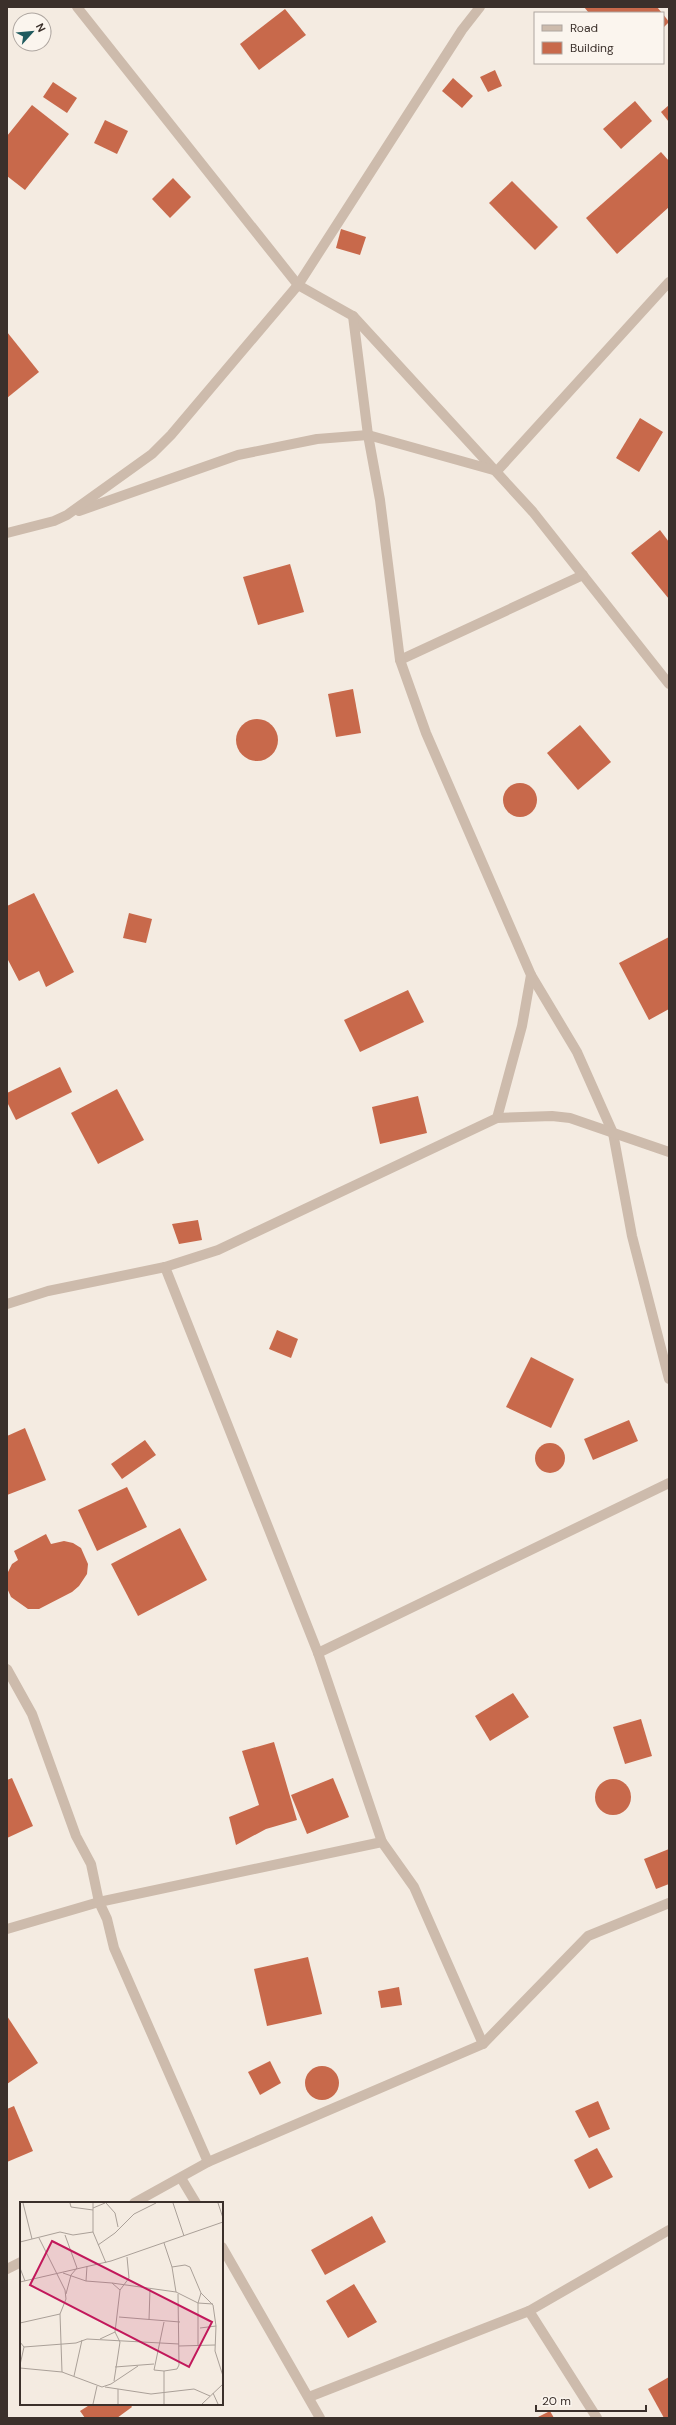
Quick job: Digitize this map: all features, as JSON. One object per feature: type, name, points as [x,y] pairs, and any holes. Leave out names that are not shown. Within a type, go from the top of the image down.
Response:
[{"type":"street","points":[[77,7],[298,285],[353,316],[497,471],[533,512],[669,684]]},
{"type":"street","points":[[67,515],[152,454],[298,285],[462,30],[480,7]]},
{"type":"street","points":[[497,471],[669,282]]},
{"type":"street","points":[[353,316],[368,436],[380,500],[400,660],[426,733],[531,975],[577,1052],[613,1133],[632,1236],[669,1379]]},
{"type":"street","points":[[7,533],[54,521],[67,515],[238,455],[317,439],[368,436],[497,471]]},
{"type":"street","points":[[400,660],[583,575]]},
{"type":"street","points":[[497,1118],[522,1026],[531,975]]},
{"type":"street","points":[[7,1304],[75,1285],[165,1266],[218,1250],[497,1118],[552,1116],[570,1118],[669,1152]]},
{"type":"street","points":[[165,1266],[318,1653],[382,1842],[414,1887],[483,2044]]},
{"type":"street","points":[[318,1653],[669,1484]]},
{"type":"street","points":[[7,1669],[32,1714],[76,1836],[91,1864],[99,1902],[106,1919],[114,1948],[208,2162]]},
{"type":"street","points":[[7,1929],[99,1902],[382,1842]]},
{"type":"street","points":[[136,2202],[208,2162],[483,2044],[588,1936],[669,1903]]},
{"type":"street","points":[[181,2178],[195,2202]]},
{"type":"street","points":[[309,2397],[529,2312],[669,2230]]},
{"type":"street","points":[[223,2249],[320,2418]]},
{"type":"street","points":[[7,2269],[20,2262]]},
{"type":"street","points":[[529,2312],[597,2418]]},
{"type":"building","points":[[584,7],[657,7],[661,12],[588,12]]},
{"type":"building","points":[[285,9],[306,35],[259,70],[240,44]]},
{"type":"building","points":[[664,15],[669,22],[664,27]]},
{"type":"building","points":[[495,70],[502,86],[488,92],[480,77]]},
{"type":"building","points":[[453,78],[473,96],[462,108],[442,91]]},
{"type":"building","points":[[53,82],[77,98],[67,113],[43,97]]},
{"type":"building","points":[[635,101],[652,121],[621,149],[603,129]]},
{"type":"building","points":[[32,105],[69,134],[25,190],[7,176],[7,136]]},
{"type":"building","points":[[669,105],[669,122],[661,112]]},
{"type":"building","points":[[105,120],[128,131],[117,154],[94,143]]},
{"type":"building","points":[[661,152],[669,161],[669,207],[617,254],[586,218]]},
{"type":"building","points":[[173,178],[191,197],[170,218],[152,199]]},
{"type":"building","points":[[512,181],[558,227],[535,250],[489,203]]},
{"type":"building","points":[[341,229],[366,237],[360,255],[336,248]]},
{"type":"building","points":[[7,332],[39,372],[7,398]]},
{"type":"building","points":[[640,418],[663,432],[639,472],[616,458]]},
{"type":"building","points":[[660,530],[669,542],[669,599],[631,553]]},
{"type":"building","points":[[290,564],[304,612],[258,625],[243,577]]},
{"type":"building","points":[[353,689],[361,733],[336,737],[328,694]]},
{"type":"building","points":[[257,719],[272,725],[278,740],[272,755],[257,761],[242,755],[236,740],[242,725]]},
{"type":"building","points":[[580,725],[611,762],[578,790],[547,753]]},
{"type":"building","points":[[523,783],[532,788],[536,793],[536,807],[532,812],[527,816],[517,817],[513,816],[504,807],[503,797],[504,793],[513,784]]},
{"type":"building","points":[[34,893],[74,972],[46,987],[39,971],[19,981],[7,958],[7,906]]},
{"type":"building","points":[[129,913],[152,919],[146,943],[123,938]]},
{"type":"building","points":[[669,937],[669,1009],[649,1020],[619,963]]},
{"type":"building","points":[[408,990],[424,1022],[360,1052],[344,1020]]},
{"type":"building","points":[[60,1067],[72,1092],[16,1120],[7,1102],[7,1093]]},
{"type":"building","points":[[117,1089],[144,1140],[98,1164],[71,1113]]},
{"type":"building","points":[[418,1096],[427,1133],[380,1144],[372,1107]]},
{"type":"building","points":[[198,1220],[202,1240],[179,1244],[172,1224]]},
{"type":"building","points":[[277,1330],[298,1339],[291,1358],[269,1349]]},
{"type":"building","points":[[531,1357],[574,1379],[551,1428],[506,1407]]},
{"type":"building","points":[[629,1420],[638,1441],[593,1460],[584,1439]]},
{"type":"building","points":[[25,1428],[46,1480],[7,1495],[7,1436]]},
{"type":"building","points":[[145,1440],[156,1455],[122,1479],[111,1464]]},
{"type":"building","points":[[550,1443],[561,1447],[565,1458],[561,1469],[550,1473],[539,1469],[535,1458],[539,1447]]},
{"type":"building","points":[[127,1487],[147,1527],[97,1551],[78,1510]]},
{"type":"building","points":[[180,1528],[207,1580],[138,1616],[111,1564]]},
{"type":"building","points":[[46,1534],[51,1544],[64,1541],[73,1543],[81,1548],[88,1564],[87,1574],[79,1586],[72,1592],[39,1609],[28,1609],[11,1597],[7,1588],[7,1574],[12,1564],[18,1560],[14,1551]]},
{"type":"building","points":[[513,1693],[529,1717],[490,1741],[475,1716]]},
{"type":"building","points":[[641,1719],[652,1756],[625,1764],[613,1727]]},
{"type":"building","points":[[274,1742],[297,1820],[266,1829],[236,1845],[229,1817],[259,1805],[242,1751]]},
{"type":"building","points":[[12,1778],[33,1826],[7,1838],[7,1780]]},
{"type":"building","points":[[333,1778],[349,1817],[307,1834],[291,1795]]},
{"type":"building","points":[[613,1779],[626,1784],[631,1797],[626,1810],[613,1815],[600,1810],[595,1797],[600,1784]]},
{"type":"building","points":[[669,1849],[669,1884],[656,1889],[644,1859]]},
{"type":"building","points":[[308,1957],[322,2014],[267,2026],[254,1969]]},
{"type":"building","points":[[399,1987],[402,2005],[381,2008],[378,1991]]},
{"type":"building","points":[[7,2016],[38,2063],[7,2084]]},
{"type":"building","points":[[270,2061],[281,2083],[260,2095],[248,2072]]},
{"type":"building","points":[[319,2066],[325,2066],[329,2067],[336,2073],[339,2083],[338,2090],[332,2097],[325,2100],[319,2100],[315,2099],[308,2093],[305,2086],[305,2080],[306,2076],[312,2069]]},
{"type":"building","points":[[598,2101],[610,2129],[589,2138],[575,2111]]},
{"type":"building","points":[[14,2106],[33,2151],[7,2162],[7,2109]]},
{"type":"building","points":[[597,2148],[613,2177],[589,2189],[574,2160]]},
{"type":"building","points":[[372,2216],[386,2242],[325,2275],[311,2250]]},
{"type":"building","points":[[354,2284],[377,2322],[348,2338],[326,2301]]},
{"type":"building","points":[[669,2377],[669,2418],[664,2418],[648,2389]]},
{"type":"building","points":[[89,2405],[131,2405],[132,2407],[117,2418],[85,2418],[80,2411]]},
{"type":"building","points":[[550,2411],[554,2418],[536,2418]]}]
